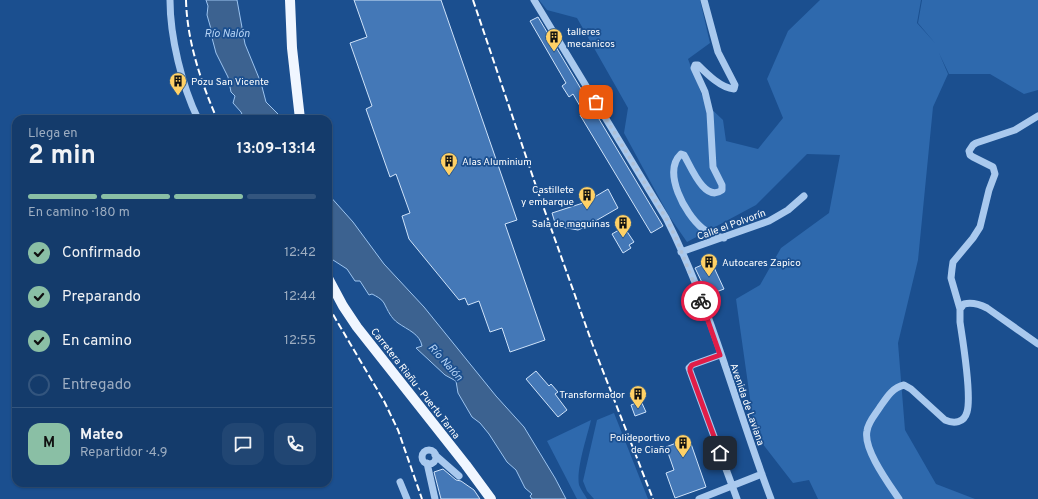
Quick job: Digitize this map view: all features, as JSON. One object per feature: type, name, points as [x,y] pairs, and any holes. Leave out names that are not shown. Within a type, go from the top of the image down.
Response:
[{"type":"main road","points":[[290,0],[292,48],[299,115]]},
{"type":"main road","name":"Carretera Riañu - Puertu Tarna","points":[[332,286],[357,327],[491,499]]},
{"type":"street","points":[[170,0],[173,39],[191,106],[196,115]]},
{"type":"street","name":"Avenida de Laviana","points":[[534,0],[666,218],[682,252],[701,301],[771,499]]},
{"type":"street","points":[[704,0],[718,52],[735,85],[734,89],[731,89],[715,80],[698,65],[695,65],[694,68],[706,92],[710,113],[713,167],[722,185],[722,190],[718,193],[712,193],[703,187],[684,155],[681,154],[678,157],[673,172],[681,202],[700,227],[712,235],[724,238]]},
{"type":"street","points":[[899,499],[890,486],[868,445],[867,430],[870,421],[885,400],[897,387],[904,385],[911,389],[945,420],[952,423],[959,422],[965,418],[968,403],[960,310],[951,278],[953,262],[978,230],[995,174],[993,166],[973,157],[970,155],[969,151],[976,143],[1015,130],[1038,116]]},
{"type":"street","name":"Calle el Polvorín","points":[[682,252],[769,221],[788,210],[804,196]]},
{"type":"street","points":[[960,310],[964,304],[970,302],[980,304],[1002,317],[1038,344]]},
{"type":"street","points":[[720,355],[692,365],[690,371],[737,499]]},
{"type":"street","points":[[435,499],[432,460],[443,461],[459,476]]},
{"type":"street","points":[[699,499],[762,474]]},
{"type":"street","points":[[400,482],[407,499]]},
{"type":"shaded area","points":[[539,0],[700,0],[710,43],[688,59],[705,103],[723,120],[726,141],[758,149],[783,118],[767,79],[788,31],[820,0],[921,0],[917,23],[935,43],[918,23],[922,0],[1038,0],[1038,90],[1024,94],[990,74],[949,74],[939,53],[948,74],[933,107],[918,260],[898,343],[905,430],[936,484],[975,499],[818,499],[809,480],[793,483],[755,434],[736,299],[760,285],[781,248],[829,213],[840,155],[807,154],[756,205],[687,242],[669,216],[624,133],[628,108],[577,18],[547,10]]},
{"type":"shaded area","points":[[614,413],[648,499],[594,499],[587,491],[583,481],[597,420]]},
{"type":"shaded area","points":[[591,420],[580,462],[578,478],[579,485],[587,499],[577,499],[547,441]]},
{"type":"water","name":"Río Nalón","points":[[206,0],[237,0],[245,44],[261,83],[266,102],[279,115],[242,115],[233,103],[235,96],[231,92],[228,77],[216,53],[211,34],[207,15],[208,6]]},
{"type":"water","name":"Río Nalón","points":[[332,198],[353,222],[384,264],[424,307],[496,396],[524,427],[566,499],[532,499],[530,496],[532,494],[525,488],[516,470],[507,462],[480,423],[472,417],[458,393],[456,381],[445,375],[416,348],[422,346],[419,338],[393,319],[382,300],[372,294],[369,295],[360,281],[355,281],[347,269],[333,260]]},
{"type":"building","name":"Alas Aluminium","points":[[354,0],[441,0],[517,220],[505,224],[545,340],[510,352],[502,328],[490,332],[479,301],[468,305],[465,298],[459,300],[409,239],[402,216],[410,213],[396,174],[390,177],[366,109],[372,106],[350,43],[367,37]]},
{"type":"building","points":[[538,17],[663,226],[651,233],[580,115],[584,113],[573,94],[569,97],[562,86],[566,83],[530,21]]},
{"type":"building","name":"Castillete y embarque","points":[[608,189],[618,208],[578,230],[556,226],[552,213],[586,202]]},
{"type":"building","name":"Sala de maquinas","points":[[624,227],[634,242],[629,245],[631,248],[623,253],[612,234]]},
{"type":"building","name":"Autocares Zapico","points":[[711,261],[724,289],[708,295],[695,268]]},
{"type":"building","points":[[536,371],[549,386],[551,384],[558,392],[555,394],[567,410],[558,417],[526,379]]},
{"type":"building","name":"Transformador","points":[[641,401],[646,412],[635,416],[631,405]]},
{"type":"building","name":"Polideportivo de Ciaño","points":[[689,438],[706,487],[675,498],[666,473],[674,470],[666,447]]},
{"type":"building","points":[[443,469],[456,480],[461,481],[474,490],[480,499],[441,499],[434,472]]},
{"type":"railway","points":[[186,0],[192,46],[200,76],[215,115]]},
{"type":"railway","points":[[473,0],[537,189],[592,343],[653,499]]},
{"type":"railway","points":[[332,313],[384,401],[398,430],[422,499]]},
{"type":"way so far","points":[[596,102],[666,218],[676,238],[701,301]]},
{"type":"place","name":"talleres mecanicos","points":[[554,52]]},
{"type":"place","name":"Pozu San Vicente","points":[[178,96]]},
{"type":"place","name":"Alas Aluminium","points":[[449,176]]},
{"type":"place","name":"Castillete y embarque","points":[[587,210]]},
{"type":"place","name":"Sala de maquinas","points":[[623,238]]},
{"type":"place","name":"Autocares Zapico","points":[[709,277]]},
{"type":"place","name":"Transformador","points":[[638,409]]},
{"type":"place","name":"Polideportivo de Ciaño","points":[[683,458]]},
{"type":"route","points":[[701,301],[720,355],[692,365],[690,371],[720,453]]}]
